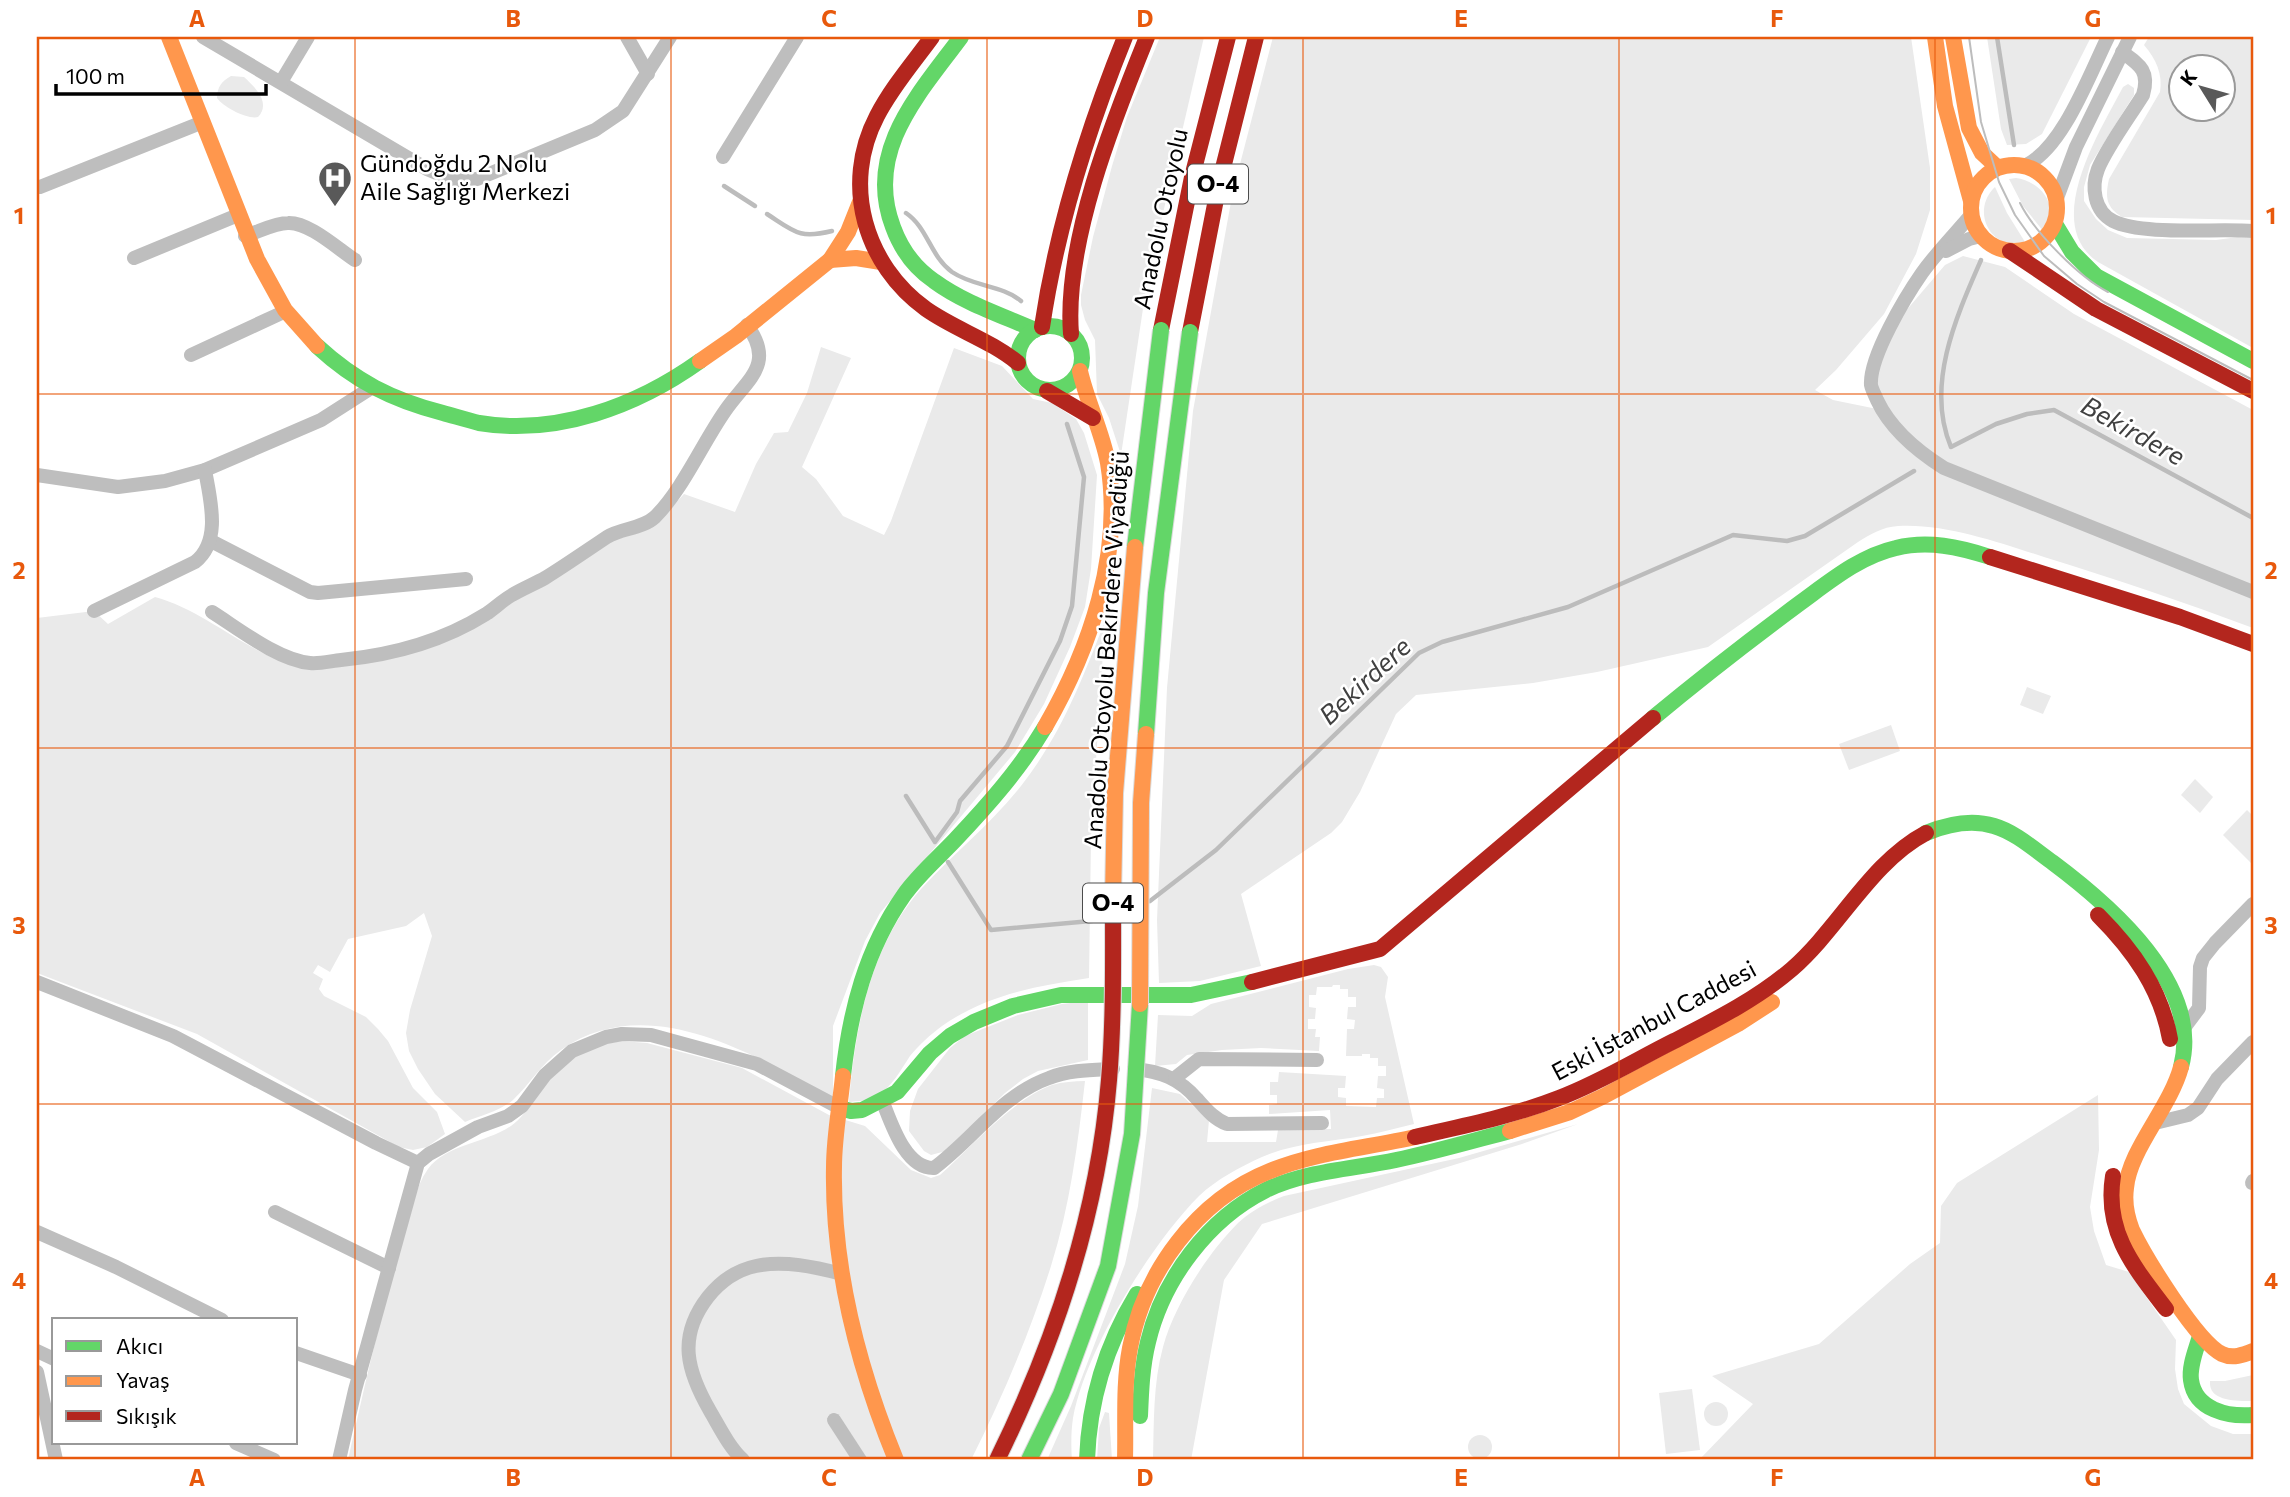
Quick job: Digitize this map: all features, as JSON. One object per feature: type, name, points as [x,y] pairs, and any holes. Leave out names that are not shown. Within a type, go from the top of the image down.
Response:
[{"type":"main road","points":[[169,37],[245,236],[286,311],[336,362],[372,388],[433,412],[472,421],[518,426],[564,423],[605,413],[634,402],[665,385],[747,326],[830,260],[845,241],[860,202]]},
{"type":"main road","points":[[932,37],[877,116],[866,145],[860,180],[860,202],[870,242],[889,276],[902,289],[929,311],[991,341],[1018,363]]},
{"type":"main road","points":[[961,37],[892,140],[884,180],[887,213],[905,250],[932,280],[951,292],[1038,328]]},
{"type":"main road","points":[[1038,328],[1079,156],[1125,37]]},
{"type":"main road","points":[[1071,334],[1069,296],[1093,187],[1111,127],[1147,37]]},
{"type":"main road","name":"Anadolu Otoyolu","points":[[1160,330],[1194,165],[1228,37]]},
{"type":"main road","name":"Anadolu Otoyolu","points":[[1190,332],[1213,208],[1256,37]]},
{"type":"main road","points":[[1935,37],[1945,106],[1976,228],[1981,236],[1996,248],[2024,250],[2037,245],[2048,236],[2058,210],[2057,198],[2050,182],[2026,165],[2012,164],[1997,167],[1985,175],[1976,187],[1971,208]]},
{"type":"main road","points":[[1954,37],[1969,128],[1982,153],[1997,167]]},
{"type":"main road","points":[[2055,223],[2074,257],[2096,276],[2253,361]]},
{"type":"main road","points":[[2010,251],[2096,309],[2253,391]]},
{"type":"main road","points":[[830,260],[846,256],[881,262]]},
{"type":"main road","points":[[896,1460],[872,1401],[856,1350],[836,1240],[834,1162],[851,1013],[869,958],[892,911],[1018,767],[1048,720],[1067,685],[1088,636],[1101,594],[1108,551],[1110,483],[1107,458],[1083,388],[1078,342],[1062,328],[1038,328],[1022,341],[1018,352],[1021,373],[1037,388],[1093,418]]},
{"type":"main road","name":"Anadolu Otoyolu Bekirdere Viyadüğü","points":[[997,1460],[1035,1381],[1061,1316],[1080,1251],[1105,1121],[1112,1024],[1115,794],[1130,592],[1160,330]]},
{"type":"main road","name":"Anadolu Otoyolu Bekirdere Viyadüğü","points":[[1029,1460],[1061,1394],[1108,1266],[1132,1134],[1140,1029],[1143,775],[1156,593],[1190,332]]},
{"type":"main road","points":[[1047,391],[1066,386],[1080,371]]},
{"type":"main road","points":[[840,1108],[862,1110],[897,1092],[930,1053],[950,1036],[974,1022],[1013,1006],[1060,995],[1191,995],[1284,975],[1380,948],[1725,659],[1848,571],[1891,549],[1919,545],[1947,545],[1965,549],[2180,617],[2253,644]]},
{"type":"main road","name":"Eski İstanbul Caddesi","points":[[1125,1460],[1136,1370],[1130,1350],[1138,1320],[1153,1283],[1183,1235],[1231,1192],[1261,1175],[1297,1161],[1442,1131],[1554,1100],[1591,1084],[1765,991],[1794,968],[1902,849],[1926,834],[1956,824],[1973,822],[1998,826],[2067,872],[2107,904],[2167,978],[2184,1028],[2184,1053],[2180,1071],[2128,1171],[2124,1192],[2125,1208],[2132,1229],[2199,1342],[2206,1361],[2217,1368],[2253,1365]]},
{"type":"main road","name":"Eski İstanbul Caddesi","points":[[1136,1370],[1164,1298],[1177,1275],[1219,1223],[1248,1199],[1276,1184],[1290,1180],[1396,1160],[1510,1131],[1570,1112],[1604,1096],[1738,1024],[1784,994],[1814,968],[1910,859],[1951,839],[1976,836],[1986,836],[2008,848],[2094,912],[2112,930],[2147,976],[2169,1024],[2171,1048],[2167,1073],[2118,1161],[2111,1183],[2109,1205],[2118,1238],[2162,1304],[2199,1342],[2221,1354],[2235,1357],[2253,1351]]},
{"type":"main road","points":[[1087,1460],[1088,1425],[1112,1342],[1129,1305],[1167,1258]]},
{"type":"main road","points":[[2199,1342],[2191,1379],[2198,1397],[2213,1410],[2235,1416],[2253,1415]]},
{"type":"main road","points":[[1102,1373],[1112,1368],[1136,1370]]},
{"type":"main road","points":[[1096,1394],[1107,1391],[1134,1395]]},
{"type":"main road","name":"Eski İstanbul Caddesi","points":[[1134,1395],[1139,1460]]},
{"type":"street","points":[[203,37],[427,169],[463,181],[496,172],[610,121],[623,111],[670,37]]},
{"type":"street","points":[[281,82],[308,37]]},
{"type":"street","points":[[627,37],[648,74]]},
{"type":"street","points":[[723,156],[797,37]]},
{"type":"street","points":[[2026,165],[2046,153],[2062,130],[2108,37]]},
{"type":"street","points":[[2057,198],[2076,146],[2130,37]]},
{"type":"street","points":[[2122,52],[2139,64],[2147,83],[2143,95],[2099,166],[2094,195],[2100,209],[2110,219],[2125,225],[2160,229],[2253,231]]},
{"type":"street","points":[[40,187],[203,122]]},
{"type":"street","points":[[1971,208],[1916,283],[1874,363],[1871,386],[1882,410],[1923,455],[1944,468],[2253,592]]},
{"type":"street","points":[[134,258],[238,215]]},
{"type":"street","points":[[245,236],[285,222],[296,223],[308,228],[355,260]]},
{"type":"street","points":[[1933,259],[1956,245],[1981,236]]},
{"type":"street","points":[[191,355],[286,311]]},
{"type":"street","points":[[212,612],[273,650],[311,663],[389,653],[450,633],[610,536],[646,523],[654,517],[759,366],[759,347],[747,326]]},
{"type":"street","points":[[37,475],[118,487],[141,486],[205,470],[321,420],[372,388]]},
{"type":"street","points":[[94,611],[203,556],[211,541],[211,506],[205,470]]},
{"type":"street","points":[[211,541],[310,592],[466,579]]},
{"type":"street","points":[[2184,1028],[2199,1008],[2200,967],[2207,952],[2253,904]]},
{"type":"street","points":[[37,982],[173,1036],[418,1163]]},
{"type":"street","points":[[339,1460],[418,1163],[461,1136],[515,1111],[545,1075],[572,1051],[606,1037],[622,1034],[651,1035],[757,1063],[840,1108]]},
{"type":"street","points":[[2155,1123],[2193,1113],[2223,1073],[2253,1042]]},
{"type":"street","points":[[1175,1078],[1199,1059],[1317,1060]]},
{"type":"street","points":[[882,1100],[900,1142],[911,1157],[920,1165],[934,1168],[1030,1086],[1052,1077],[1087,1070],[1137,1069],[1175,1078],[1216,1119],[1227,1124],[1322,1123]]},
{"type":"street","points":[[275,1212],[389,1268]]},
{"type":"street","points":[[37,1232],[218,1318]]},
{"type":"street","points":[[743,1460],[724,1435],[692,1375],[688,1341],[691,1323],[711,1292],[741,1270],[758,1265],[792,1264],[842,1274]]},
{"type":"street","points":[[298,1354],[360,1375]]},
{"type":"street","points":[[37,1372],[52,1441]]},
{"type":"street","points":[[834,1420],[860,1460]]},
{"type":"street","points":[[238,1444],[274,1460]]},
{"type":"shaded area","points":[[1160,37],[1204,37],[1147,282],[1121,455],[1109,418],[1097,394],[1095,340],[1085,320],[1081,295],[1093,237],[1127,117]]},
{"type":"shaded area","points":[[1273,37],[1911,37],[1930,168],[1930,210],[1916,254],[1884,314],[1836,370],[1815,390],[1833,400],[1882,410],[1871,386],[1887,333],[1945,265],[1963,256],[2005,267],[2074,314],[2253,410],[2253,628],[2123,582],[1972,535],[1916,526],[1882,529],[1858,542],[1708,647],[1597,672],[1533,683],[1416,695],[1396,714],[1360,792],[1342,822],[1331,833],[1241,894],[1261,966],[1200,981],[1159,983],[1157,920],[1167,688],[1193,411],[1233,191]]},
{"type":"shaded area","points":[[1987,37],[2091,37],[2042,134],[2026,144],[2007,145],[2001,129]]},
{"type":"shaded area","points":[[2149,37],[2253,37],[2253,220],[2122,217],[2110,205],[2107,196],[2109,179],[2160,92],[2158,67],[2144,45]]},
{"type":"shaded area","points":[[231,76],[244,77],[257,91],[263,106],[258,117],[248,117],[236,112],[217,98],[221,85]]},
{"type":"shaded area","points":[[2128,84],[2134,88],[2134,95],[2090,165],[2084,187],[2084,201],[2096,219],[2108,230],[2127,238],[2253,238],[2253,348],[2098,262],[2082,245],[2075,225],[2075,202],[2080,177],[2101,128],[2123,87]]},
{"type":"shaded area","points":[[2016,178],[2039,188],[2047,199],[2050,214],[2044,232],[2023,206],[2009,179]]},
{"type":"shaded area","points":[[1995,187],[2025,242],[2003,242],[1988,228],[1984,208]]},
{"type":"shaded area","points":[[821,347],[851,358],[802,467],[816,479],[843,516],[884,535],[954,348],[1002,366],[1033,399],[1052,403],[1076,419],[1084,433],[1097,475],[1091,569],[1085,607],[1070,647],[1044,704],[1015,752],[880,913],[865,941],[833,1026],[833,1098],[769,1064],[700,1035],[664,1027],[629,1026],[594,1033],[561,1050],[547,1061],[508,1104],[465,1122],[435,1094],[409,1051],[406,1033],[410,1010],[432,936],[424,913],[406,926],[348,939],[330,972],[318,965],[313,973],[323,979],[319,989],[324,996],[366,1017],[378,1029],[388,1041],[413,1088],[437,1112],[445,1134],[427,1147],[413,1150],[399,1147],[197,1034],[37,973],[37,618],[94,611],[108,624],[155,597],[193,613],[265,654],[304,668],[438,643],[617,537],[659,521],[684,494],[735,512],[756,464],[774,433],[788,432],[807,393]]},
{"type":"shaded area","points":[[1105,621],[1091,838],[1089,978],[1012,993],[959,1015],[921,1044],[882,1093],[870,1099],[849,1102],[861,1017],[877,962],[889,936],[921,889],[997,813],[1035,767],[1059,727]]},
{"type":"shaded area","points":[[2027,687],[2051,696],[2043,714],[2020,705]]},
{"type":"shaded area","points":[[1891,725],[1900,751],[1849,770],[1839,744]]},
{"type":"shaded area","points":[[2195,779],[2213,797],[2200,813],[2181,795]]},
{"type":"shaded area","points":[[2247,810],[2253,816],[2253,865],[2223,835]]},
{"type":"shaded area","points":[[1374,965],[1381,967],[1388,977],[1385,997],[1414,1124],[1274,1152],[1229,1174],[1199,1196],[1141,1270],[1105,1331],[1080,1391],[1072,1423],[1072,1460],[1047,1460],[1071,1406],[1125,1264],[1138,1206],[1152,1088],[1180,1094],[1209,1120],[1207,1142],[1276,1142],[1278,1130],[1331,1129],[1330,1110],[1269,1114],[1269,1105],[1277,1104],[1277,1095],[1270,1095],[1270,1082],[1278,1082],[1279,1072],[1346,1076],[1345,1088],[1338,1088],[1338,1097],[1346,1098],[1346,1106],[1376,1107],[1377,1098],[1384,1098],[1384,1089],[1377,1088],[1378,1076],[1386,1076],[1386,1066],[1378,1066],[1378,1058],[1370,1058],[1370,1054],[1346,1056],[1347,1029],[1354,1029],[1355,1020],[1347,1019],[1348,1007],[1356,1007],[1356,997],[1348,997],[1348,989],[1340,989],[1340,985],[1317,987],[1316,995],[1309,995],[1309,1007],[1316,1008],[1315,1019],[1308,1019],[1308,1029],[1316,1029],[1315,1037],[1320,1037],[1319,1051],[1261,1048],[1222,1050],[1187,1055],[1176,1064],[1155,1066],[1158,1015],[1192,1016],[1211,1004],[1348,969]]},
{"type":"shaded area","points":[[1088,1001],[1088,1060],[1038,1071],[1023,1079],[946,1151],[931,1155],[924,1151],[909,1131],[910,1111],[918,1089],[950,1048],[965,1036],[1018,1015],[1062,1004]]},
{"type":"shaded area","points":[[621,1041],[647,1043],[742,1068],[829,1115],[865,1126],[911,1170],[931,1178],[940,1175],[1022,1101],[1052,1085],[1085,1081],[1076,1151],[1058,1243],[1015,1365],[971,1460],[348,1460],[389,1290],[417,1192],[428,1169],[448,1153],[511,1126],[522,1116],[553,1075],[572,1059],[594,1048]]},
{"type":"shaded area","points":[[2098,1095],[2099,1150],[2090,1207],[2094,1231],[2106,1265],[2129,1272],[2176,1340],[2175,1369],[2184,1404],[2211,1426],[2233,1434],[2253,1434],[2253,1460],[1699,1460],[1753,1404],[1712,1376],[1819,1344],[1910,1264],[1940,1243],[1941,1206],[1957,1183]]},
{"type":"shaded area","points":[[1578,1124],[1522,1144],[1262,1224],[1224,1280],[1191,1460],[1153,1460],[1157,1375],[1168,1331],[1183,1298],[1204,1265],[1243,1219],[1260,1207],[1284,1196],[1459,1158]]},
{"type":"shaded area","points":[[2253,1375],[2253,1401],[2225,1399],[2219,1397],[2211,1388],[2210,1381]]},
{"type":"shaded area","points":[[1692,1389],[1700,1450],[1666,1454],[1659,1393]]},
{"type":"shaded area","points":[[1716,1402],[1724,1406],[1728,1414],[1724,1422],[1716,1426],[1708,1422],[1704,1414],[1708,1406]]},
{"type":"shaded area","points":[[1105,1412],[1109,1413],[1112,1460],[1097,1460],[1099,1428]]},
{"type":"shaded area","points":[[1480,1435],[1488,1439],[1492,1447],[1488,1455],[1480,1459],[1472,1455],[1468,1447],[1472,1439]]},
{"type":"waterway","points":[[1997,37],[2014,145]]},
{"type":"waterway","points":[[724,186],[755,206]]},
{"type":"waterway","points":[[906,213],[919,226],[939,258],[952,272],[1021,301]]},
{"type":"waterway","points":[[767,214],[804,234],[832,231]]},
{"type":"waterway","name":"Bekirdere","points":[[1981,260],[1954,328],[1942,376],[1944,424],[1951,447],[1996,424],[2027,414],[2054,410],[2253,518]]},
{"type":"waterway","points":[[906,796],[935,842],[957,812],[960,801],[1007,746],[1060,641],[1072,606],[1084,477],[1067,424]]},
{"type":"waterway","name":"Bekirdere","points":[[1150,901],[1216,850],[1419,653],[1442,642],[1568,607],[1733,535],[1787,541],[1805,536],[1914,471]]},
{"type":"waterway","name":"Bekirdere","points":[[948,862],[991,930],[1102,920]]},
{"type":"tram line","points":[[1969,37],[1981,122],[1999,182],[2015,215],[2044,256],[2077,284],[2104,302],[2253,380]]},
{"type":"tram line","points":[[2020,203],[2036,227],[2059,253],[2084,276],[2108,292]]},
{"type":"traffic: fast","points":[[961,37],[913,102],[891,149],[885,173],[886,199],[893,227],[909,257],[927,276],[970,302],[1035,330]]},
{"type":"traffic: fast","points":[[2055,224],[2072,252],[2096,276],[2253,361]]},
{"type":"traffic: fast","points":[[1044,326],[1056,326],[1073,335],[1080,346],[1082,358],[1080,370],[1073,381],[1056,390],[1044,390],[1032,385],[1023,376],[1018,364],[1018,352],[1023,340],[1032,331],[1044,326]]},
{"type":"traffic: fast","points":[[1135,547],[1161,330]]},
{"type":"traffic: fast","points":[[1146,734],[1156,593],[1190,332]]},
{"type":"traffic: fast","points":[[317,346],[360,379],[407,402],[474,422],[508,426],[538,425],[595,414],[650,392],[700,361]]},
{"type":"traffic: fast","points":[[1653,718],[1800,603],[1870,557],[1896,548],[1920,545],[1955,548],[1990,557]]},
{"type":"traffic: fast","points":[[843,1076],[855,1004],[870,959],[891,916],[915,880],[1003,786],[1045,727]]},
{"type":"traffic: fast","points":[[1926,833],[1968,823],[2002,829],[2032,847],[2100,901],[2147,950],[2165,978],[2178,1007],[2184,1036],[2181,1067]]},
{"type":"traffic: fast","points":[[840,1108],[862,1110],[897,1092],[930,1053],[950,1036],[974,1022],[1013,1006],[1061,995],[1191,995],[1252,982]]},
{"type":"traffic: fast","points":[[1029,1460],[1061,1394],[1108,1266],[1132,1134],[1140,1004]]},
{"type":"traffic: fast","points":[[1140,1416],[1146,1351],[1155,1319],[1165,1296],[1191,1253],[1225,1217],[1266,1190],[1297,1179],[1410,1157],[1510,1131]]},
{"type":"traffic: fast","points":[[1087,1460],[1091,1416],[1101,1374],[1116,1333],[1137,1294]]},
{"type":"traffic: fast","points":[[2200,1336],[2191,1375],[2199,1398],[2206,1405],[2223,1413],[2253,1415]]},
{"type":"traffic: slow","points":[[169,37],[257,259],[285,310],[317,346]]},
{"type":"traffic: slow","points":[[1935,37],[1945,106],[1971,201]]},
{"type":"traffic: slow","points":[[1953,37],[1969,128],[1982,153],[1997,167]]},
{"type":"traffic: slow","points":[[2006,165],[2022,165],[2045,177],[2054,191],[2057,208],[2054,225],[2045,239],[2022,251],[2006,251],[1990,244],[1978,232],[1971,216],[1971,200],[1978,184],[1990,172],[2006,165]]},
{"type":"traffic: slow","points":[[700,361],[736,336],[830,260],[848,232],[860,202]]},
{"type":"traffic: slow","points":[[830,260],[856,258],[881,262]]},
{"type":"traffic: slow","points":[[1045,727],[1076,666],[1089,633],[1107,566],[1111,532],[1108,463],[1080,371]]},
{"type":"traffic: slow","points":[[1113,899],[1115,793],[1135,547]]},
{"type":"traffic: slow","points":[[1140,1004],[1141,803],[1146,734]]},
{"type":"traffic: slow","points":[[1510,1131],[1570,1112],[1604,1096],[1738,1024],[1772,1002]]},
{"type":"traffic: slow","points":[[2181,1067],[2168,1098],[2134,1159],[2126,1188],[2126,1209],[2139,1243],[2199,1333],[2222,1354],[2242,1355],[2253,1351]]},
{"type":"traffic: slow","points":[[843,1076],[834,1156],[835,1205],[843,1280],[859,1353],[896,1460]]},
{"type":"traffic: slow","points":[[1125,1460],[1126,1376],[1137,1320],[1161,1266],[1197,1220],[1219,1200],[1270,1171],[1323,1155],[1415,1137]]},
{"type":"traffic: jam","points":[[932,37],[889,95],[866,142],[861,169],[865,222],[874,247],[905,291],[926,309],[1018,363]]},
{"type":"traffic: jam","points":[[1042,327],[1056,252],[1075,179],[1125,37]]},
{"type":"traffic: jam","points":[[1071,334],[1075,261],[1083,222],[1106,144],[1147,37]]},
{"type":"traffic: jam","points":[[1161,330],[1192,177],[1228,37]]},
{"type":"traffic: jam","points":[[1190,332],[1219,184],[1256,37]]},
{"type":"traffic: jam","points":[[2010,251],[2096,309],[2253,391]]},
{"type":"traffic: jam","points":[[1047,391],[1093,418]]},
{"type":"traffic: jam","points":[[1990,557],[2180,617],[2253,644]]},
{"type":"traffic: jam","points":[[1252,982],[1380,949],[1653,718]]},
{"type":"traffic: jam","points":[[1415,1137],[1506,1115],[1574,1092],[1735,1008],[1792,969],[1888,861],[1906,845],[1926,833]]},
{"type":"traffic: jam","points":[[997,1460],[1038,1369],[1055,1322],[1071,1275],[1095,1179],[1111,1057],[1113,899]]},
{"type":"traffic: jam","points":[[2098,915],[2123,942],[2144,971],[2160,1003],[2170,1039]]},
{"type":"traffic: jam","points":[[2113,1176],[2111,1196],[2117,1232],[2133,1263],[2166,1309]]},
{"type":"place","name":"Gündoğdu 2 Nolu Aile Sağlığı Merkezi","points":[[335,208]]}]
